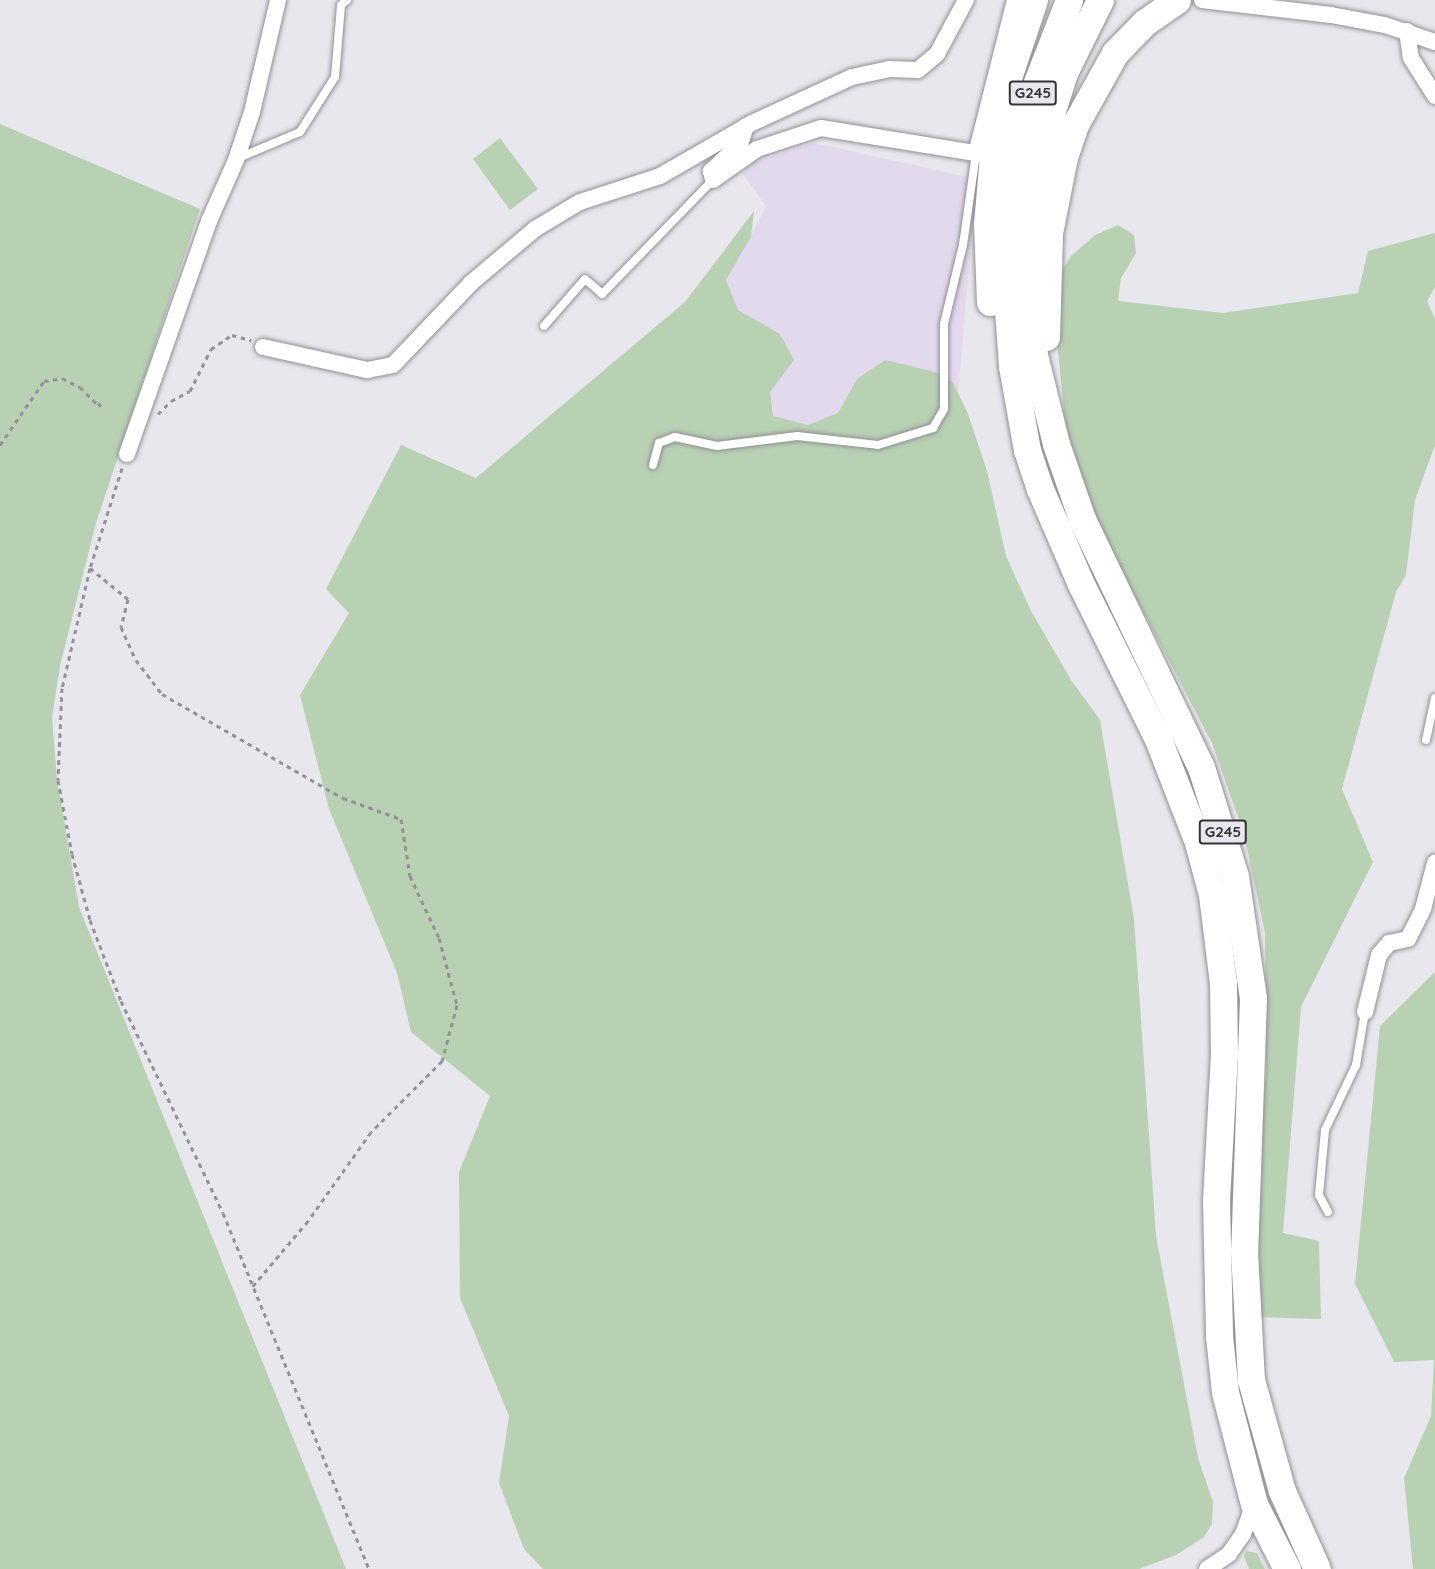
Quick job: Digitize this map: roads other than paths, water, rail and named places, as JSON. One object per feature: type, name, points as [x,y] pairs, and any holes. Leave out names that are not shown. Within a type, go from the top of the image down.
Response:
[{"type":"highway","points":[[1028,450],[1001,374],[990,298],[987,224],[988,151],[1008,78],[1034,0]]},
{"type":"highway","name":"G245","points":[[1101,0],[1054,101],[1032,191],[1027,257],[1029,317],[1056,444],[1104,570],[1201,767],[1235,876],[1253,998],[1244,1251],[1251,1380],[1282,1491],[1317,1569]]},
{"type":"highway","points":[[1056,444],[1047,358],[1049,233],[1064,158],[1076,123],[1107,64],[1144,23],[1177,0]]},
{"type":"highway","name":"G245","points":[[1067,3],[1030,100],[1007,232],[1007,323],[1028,450],[1080,584],[1158,739],[1198,842],[1212,895],[1223,983],[1224,1041],[1216,1211],[1219,1336],[1226,1392],[1254,1504],[1287,1569]]},
{"type":"street","points":[[127,454],[209,221],[236,160],[252,112],[278,0]]},
{"type":"street","points":[[263,347],[367,370],[393,365],[471,283],[535,229],[580,202],[660,177],[746,126],[852,77],[889,69],[908,72],[928,64],[966,0]]},
{"type":"street","points":[[746,126],[740,144],[711,171],[713,180],[757,149],[821,128],[988,151],[1015,0]]},
{"type":"street","points":[[1202,0],[1331,15],[1407,31],[1435,42]]},
{"type":"street","points":[[1407,31],[1411,58],[1435,96]]},
{"type":"street","points":[[1365,1012],[1379,955],[1389,943],[1408,939],[1424,909],[1435,863]]},
{"type":"street","points":[[1207,1569],[1229,1554],[1243,1534],[1254,1504]]},
{"type":"lane","points":[[236,160],[300,132],[335,77],[341,5],[347,0]]},
{"type":"lane","points":[[653,465],[659,443],[666,438],[717,446],[797,436],[878,445],[933,428],[944,409],[944,324],[988,151]]},
{"type":"lane","points":[[544,326],[585,279],[602,294],[713,180]]},
{"type":"lane","points":[[1426,740],[1435,698]]},
{"type":"lane","points":[[1328,1212],[1319,1195],[1324,1130],[1356,1065],[1365,1012]]}]
